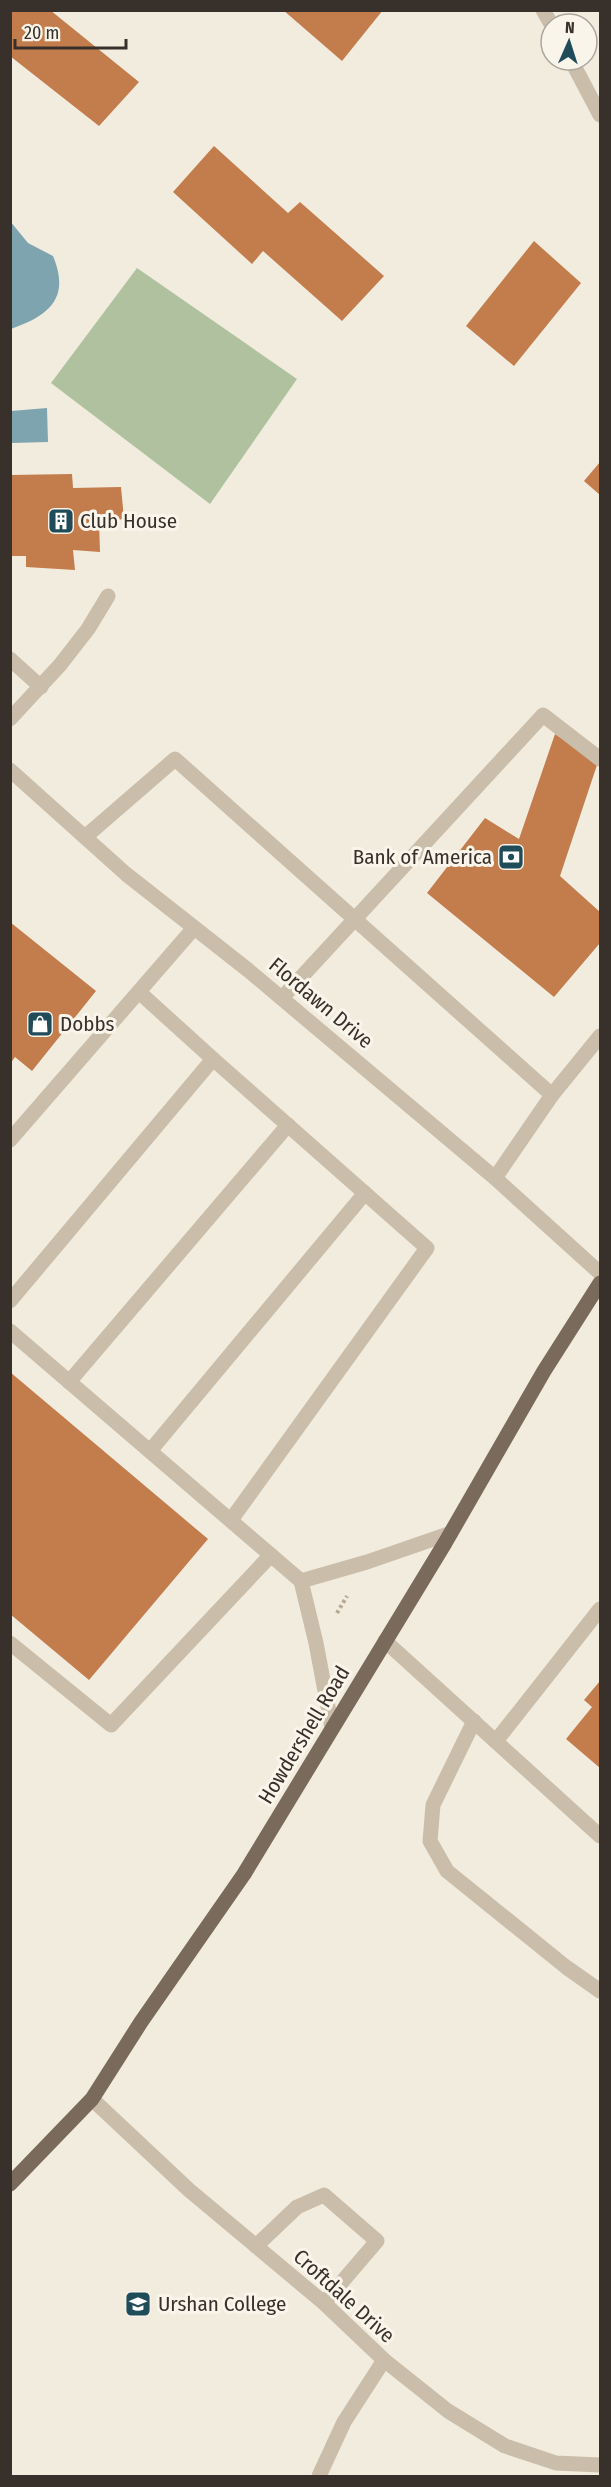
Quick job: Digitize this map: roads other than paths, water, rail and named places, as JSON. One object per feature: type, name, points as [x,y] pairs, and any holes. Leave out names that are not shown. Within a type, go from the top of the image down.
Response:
[{"type":"main road","name":"Howdershell Road","points":[[10,2184],[92,2099],[141,2022],[244,1874],[450,1533],[544,1371],[600,1283]]},
{"type":"street","points":[[577,72],[600,115]]},
{"type":"street","points":[[10,719],[41,687],[88,629],[108,596]]},
{"type":"street","points":[[10,659],[41,687]]},
{"type":"street","points":[[282,998],[543,715],[600,759]]},
{"type":"street","points":[[85,837],[175,759],[552,1095]]},
{"type":"street","name":"Flordawn Drive","points":[[10,770],[126,874],[282,998],[495,1178],[600,1274]]},
{"type":"street","points":[[10,1140],[194,928]]},
{"type":"street","points":[[139,992],[427,1248],[231,1521]]},
{"type":"street","points":[[495,1178],[552,1095],[600,1036]]},
{"type":"street","points":[[10,1301],[213,1059]]},
{"type":"street","points":[[69,1382],[288,1125]]},
{"type":"street","points":[[150,1451],[365,1193]]},
{"type":"street","points":[[10,1331],[301,1581],[316,1643],[332,1728]]},
{"type":"street","points":[[301,1581],[359,1565],[450,1533]]},
{"type":"street","points":[[10,1642],[111,1725],[271,1555]]},
{"type":"street","points":[[496,1741],[600,1609]]},
{"type":"street","points":[[385,1641],[600,1836]]},
{"type":"street","points":[[474,1721],[433,1805],[430,1841],[447,1871],[600,1991]]},
{"type":"street","name":"Croftdale Drive","points":[[92,2099],[189,2190],[324,2303],[384,2360],[448,2411],[505,2446],[556,2463],[600,2465]]},
{"type":"street","points":[[256,2246],[297,2207],[324,2195],[378,2241],[324,2303]]},
{"type":"street","points":[[319,2476],[344,2422],[384,2360]]},
{"type":"water","points":[[10,221],[28,243],[53,256],[59,284],[53,304],[45,312],[11,329]]},
{"type":"water","points":[[47,408],[48,442],[11,443],[11,411]]},
{"type":"place","name":"Club House","points":[[61,521]]},
{"type":"place","name":"Bank of America","points":[[511,857]]},
{"type":"place","name":"Dobbs","points":[[40,1024]]},
{"type":"place","name":"Urshan College","points":[[138,2304]]}]
